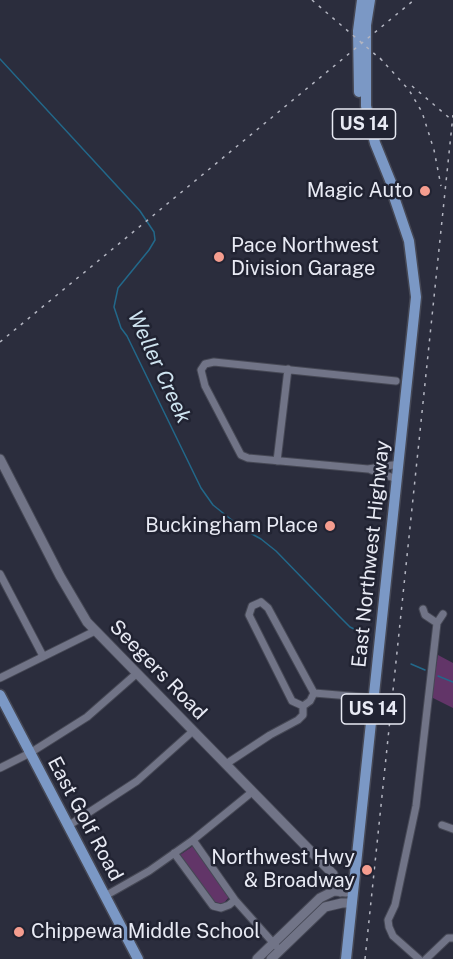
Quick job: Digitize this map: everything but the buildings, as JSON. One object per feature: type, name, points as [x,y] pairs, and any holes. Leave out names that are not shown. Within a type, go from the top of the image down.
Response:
[{"type":"main road","name":"East Northwest Highway","points":[[362,0],[357,52],[361,108],[370,145],[387,186],[392,190]]},
{"type":"main road","name":"East Northwest Highway","points":[[346,959],[416,297],[409,241],[392,190],[393,184],[375,143],[366,106],[366,25],[370,0]]},
{"type":"main road","name":"East Golf Road","points":[[0,695],[138,959]]},
{"type":"street","points":[[396,381],[214,362],[205,364],[201,370],[205,386],[241,455],[248,458],[368,469],[397,479]]},
{"type":"street","points":[[277,460],[288,369]]},
{"type":"street","name":"Seegers Road","points":[[0,459],[83,617],[333,874],[340,892]]},
{"type":"street","points":[[368,469],[399,464]]},
{"type":"street","points":[[0,574],[43,656]]},
{"type":"street","points":[[303,706],[292,701],[249,615],[252,606],[261,602],[268,608],[314,693]]},
{"type":"street","points":[[423,609],[425,615],[437,623]]},
{"type":"street","points":[[419,959],[393,936],[388,920],[395,905],[416,806],[437,623],[443,614]]},
{"type":"street","points":[[0,678],[95,631]]},
{"type":"street","points":[[0,768],[30,753],[87,717],[136,674]]},
{"type":"street","points":[[314,693],[374,698]]},
{"type":"street","points":[[303,706],[310,701],[314,693]]},
{"type":"street","points":[[226,764],[270,735],[298,720],[303,714],[303,706]]},
{"type":"street","points":[[68,826],[137,781],[193,731]]},
{"type":"street","points":[[105,896],[149,871],[193,840],[252,792]]},
{"type":"street","points":[[442,825],[453,829]]},
{"type":"street","points":[[193,840],[235,900],[276,947]]},
{"type":"street","points":[[174,853],[213,906],[221,908],[235,900]]},
{"type":"street","points":[[330,893],[333,874]]},
{"type":"street","points":[[271,959],[276,947],[320,898],[330,893],[340,892],[353,898]]},
{"type":"street","points":[[257,959],[276,947],[325,907],[329,901],[353,898]]},
{"type":"street","points":[[426,959],[448,938],[453,938]]},
{"type":"shaded area","points":[[438,655],[453,663],[453,708],[431,697]]},
{"type":"shaded area","points":[[193,846],[229,897],[223,904],[215,902],[180,855]]},
{"type":"waterway","name":"Weller Creek","points":[[0,59],[140,211],[154,232],[155,240],[149,250],[118,288],[114,307],[121,328],[201,488],[213,505],[276,551],[350,627],[366,635],[370,641]]},
{"type":"waterway","name":"Weller Creek","points":[[411,664],[425,670]]},
{"type":"waterway","name":"Weller Creek","points":[[438,676],[453,682]]},
{"type":"railway","points":[[312,0],[385,63]]},
{"type":"railway","points":[[0,342],[414,0]]},
{"type":"railway","points":[[380,58],[409,90],[422,112],[434,150],[441,186]]},
{"type":"railway","points":[[412,86],[453,121]]},
{"type":"railway","points":[[365,959],[453,115]]},
{"type":"place","name":"Magic Auto","points":[[425,191]]},
{"type":"place","name":"Pace Northwest Division Garage","points":[[219,257]]},
{"type":"place","name":"Buckingham Place","points":[[330,526]]},
{"type":"place","name":"Northwest Hwy & Broadway","points":[[367,870]]},
{"type":"place","name":"Chippewa Middle School","points":[[19,932]]}]
